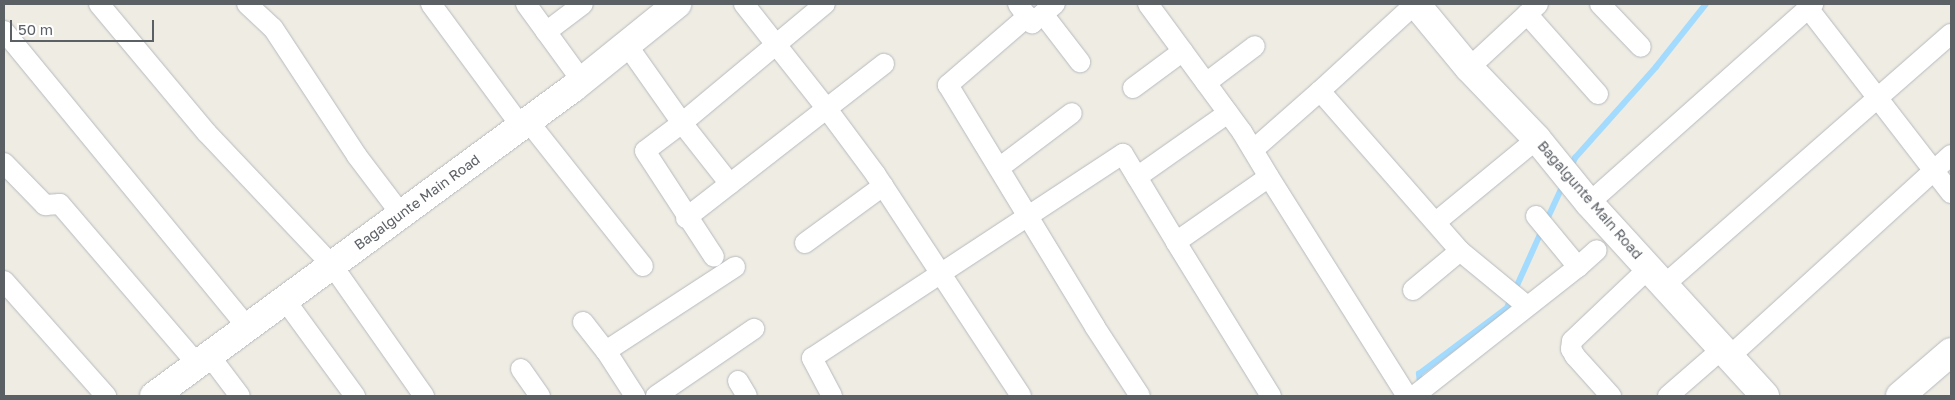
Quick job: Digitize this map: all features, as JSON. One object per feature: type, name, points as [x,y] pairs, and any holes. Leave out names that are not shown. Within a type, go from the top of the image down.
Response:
[{"type":"street","points":[[99,4],[207,134],[332,265],[424,396]]},
{"type":"street","points":[[247,4],[273,28],[357,156],[401,214]]},
{"type":"street","points":[[431,4],[524,124],[643,266]]},
{"type":"street","points":[[526,4],[582,81]]},
{"type":"street","points":[[546,32],[582,4]]},
{"type":"street","name":"Bagalgunte Main Road","points":[[154,396],[582,81],[677,4]]},
{"type":"street","points":[[744,4],[827,109],[883,186],[942,273],[1021,396]]},
{"type":"street","points":[[714,257],[686,218],[645,151],[825,4]]},
{"type":"street","points":[[1148,4],[1253,150],[1407,396]]},
{"type":"street","points":[[1253,150],[1415,4]]},
{"type":"street","name":"Bagalgunte Main Road","points":[[1415,4],[1469,68],[1537,139],[1589,203],[1765,396]]},
{"type":"street","points":[[1600,4],[1641,47]]},
{"type":"street","points":[[1589,203],[1810,6],[1876,97],[1951,193]]},
{"type":"street","points":[[1080,62],[1036,9],[948,85],[1095,327],[1140,396]]},
{"type":"street","points":[[1469,68],[1533,9],[1598,94]]},
{"type":"street","points":[[4,31],[247,327]]},
{"type":"street","points":[[1611,396],[1575,356],[1571,349],[1572,341],[1656,277],[1951,34]]},
{"type":"street","points":[[627,44],[682,122],[730,184]]},
{"type":"street","points":[[1206,83],[1255,46]]},
{"type":"street","points":[[1133,88],[1183,51]]},
{"type":"street","points":[[686,218],[884,64]]},
{"type":"street","points":[[1320,91],[1460,251],[1527,306]]},
{"type":"street","points":[[999,168],[1072,113]]},
{"type":"street","points":[[1137,177],[1228,113]]},
{"type":"street","points":[[1436,222],[1537,139]]},
{"type":"street","points":[[831,396],[812,358],[1124,154],[1176,242],[1272,396]]},
{"type":"street","points":[[1668,396],[1726,353],[1951,155]]},
{"type":"street","points":[[4,163],[45,204],[60,204],[203,360],[240,396]]},
{"type":"street","points":[[1176,242],[1269,177]]},
{"type":"street","points":[[805,243],[883,186]]},
{"type":"street","points":[[1536,216],[1578,268]]},
{"type":"street","points":[[1414,396],[1578,268],[1597,250]]},
{"type":"street","points":[[1413,290],[1460,251]]},
{"type":"street","points":[[606,351],[735,267]]},
{"type":"street","points":[[4,281],[106,396]]},
{"type":"street","points":[[285,300],[355,396]]},
{"type":"street","points":[[583,322],[606,351],[635,396]]},
{"type":"street","points":[[656,396],[754,329]]},
{"type":"street","points":[[1914,392],[1951,352]]},
{"type":"street","points":[[522,369],[540,396]]},
{"type":"waterway","points":[[1571,167],[1575,158],[1656,67],[1706,4]]},
{"type":"waterway","points":[[1546,222],[1563,185]]},
{"type":"waterway","points":[[1420,384],[1419,374],[1507,308],[1542,230]]}]
